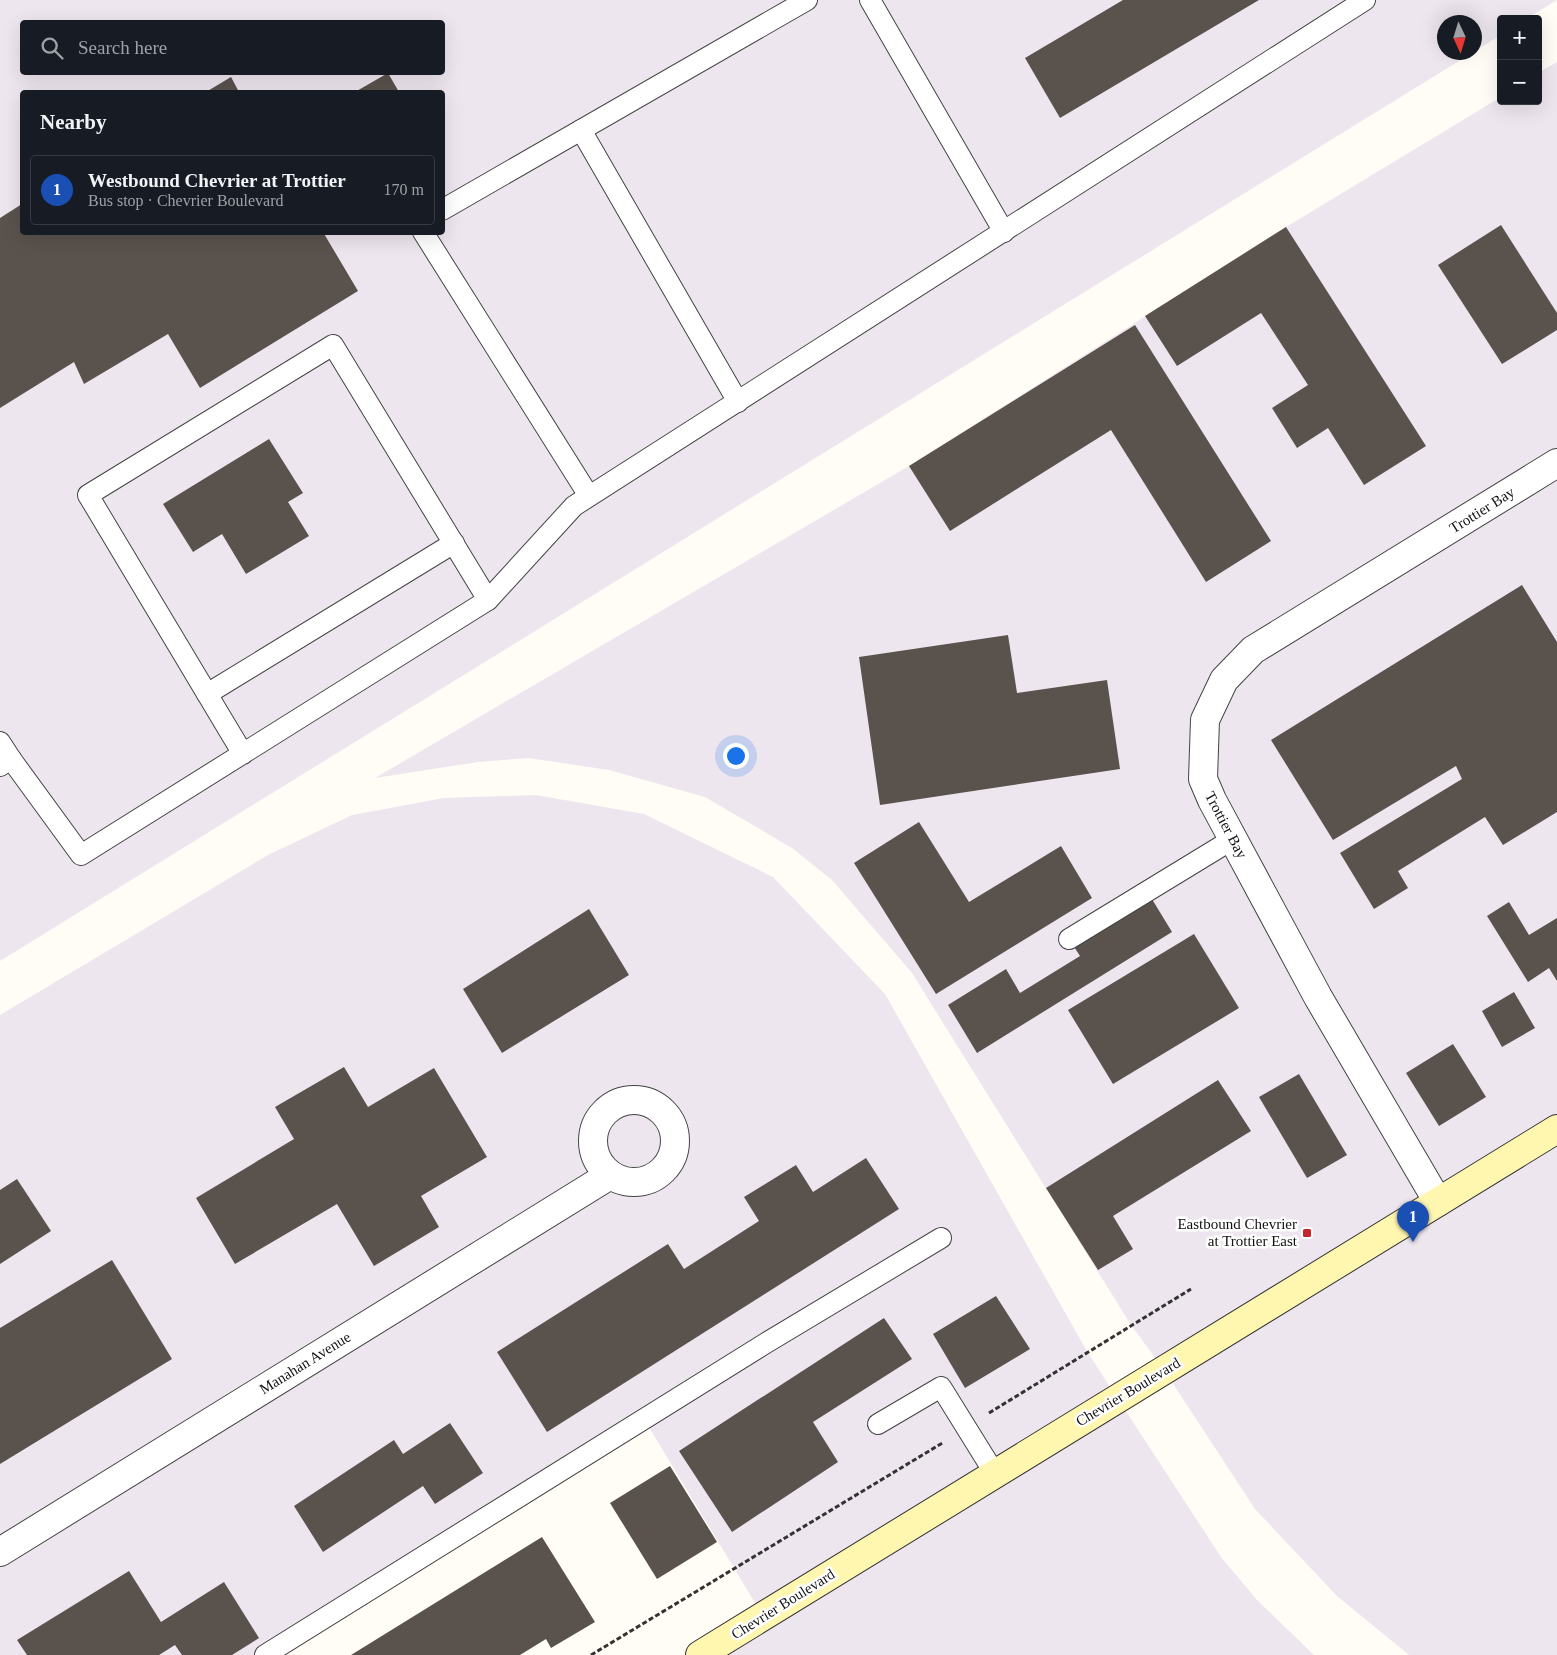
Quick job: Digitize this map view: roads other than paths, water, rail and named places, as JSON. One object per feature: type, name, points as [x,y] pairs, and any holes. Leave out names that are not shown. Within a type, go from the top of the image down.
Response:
[{"type":"street","name":"Trottier Bay","points":[[1438,1202],[1318,997],[1203,779],[1205,720],[1224,680],[1252,650],[1557,464]]},
{"type":"street","name":"Chevrier Boulevard","points":[[700,1655],[1557,1129]]},
{"type":"street","name":"Manahan Avenue","points":[[0,1552],[610,1175]]},
{"type":"lane","points":[[445,208],[807,0]]},
{"type":"lane","points":[[870,0],[1004,232]]},
{"type":"lane","points":[[0,742],[6,763],[81,855],[488,600],[574,506],[589,496],[1365,0]]},
{"type":"lane","points":[[581,130],[738,402]]},
{"type":"lane","points":[[425,235],[589,496]]},
{"type":"lane","points":[[243,754],[88,496],[333,345],[488,600]]},
{"type":"lane","points":[[207,694],[454,543]]},
{"type":"lane","points":[[1069,939],[1233,839]]},
{"type":"lane","points":[[265,1655],[766,1343],[941,1238]]},
{"type":"lane","points":[[878,1424],[940,1386],[995,1474]]},
{"type":"place","name":"Eastbound Chevrier at Trottier East","points":[[1307,1233]]},
{"type":"place","name":"Westbound Chevrier at Trottier","points":[[1413,1242]]}]
